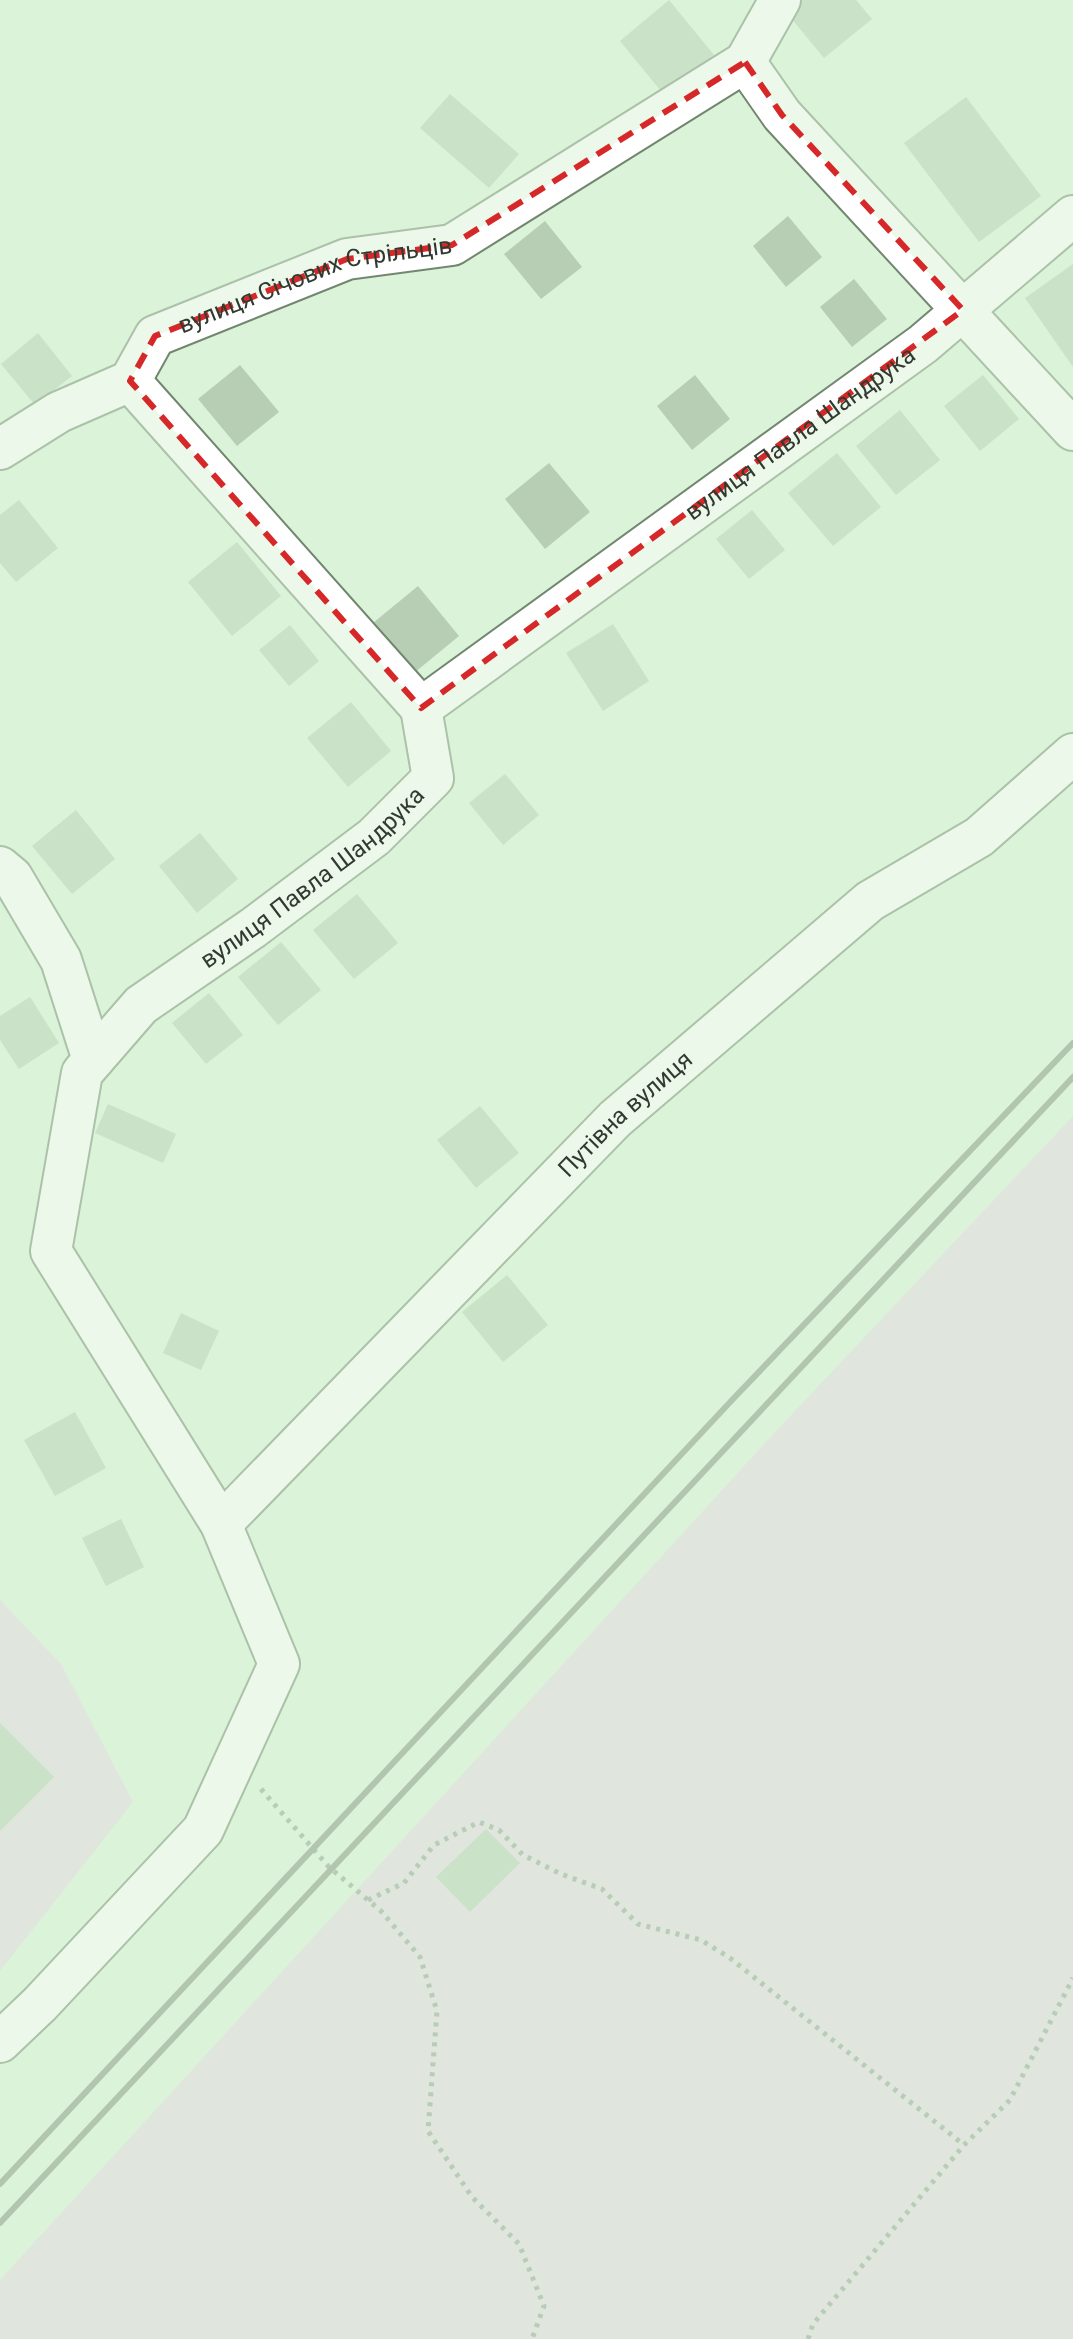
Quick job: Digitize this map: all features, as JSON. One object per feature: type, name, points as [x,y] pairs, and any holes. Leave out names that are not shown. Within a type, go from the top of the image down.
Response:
[{"type":"street","name":"вулиця Січових Стрільців","points":[[130,381],[155,336],[347,259],[452,245],[745,62],[780,0]]},
{"type":"street","points":[[745,62],[782,115],[1073,430]]},
{"type":"street","name":"вулиця Павла Шандрука","points":[[0,2042],[40,2004],[203,1830],[279,1664],[221,1524],[51,1251],[82,1073],[141,1005],[253,928],[374,837],[433,778],[421,708],[923,344],[1073,216]]},
{"type":"street","points":[[0,449],[59,412],[130,381],[421,708]]},
{"type":"street","name":"Путівна вулиця","points":[[221,1524],[615,1119],[870,901],[979,837],[1073,754]]},
{"type":"street","points":[[0,867],[12,877],[61,960],[93,1060]]},
{"type":"path","points":[[235,1758],[329,1867],[368,1900],[420,1957],[437,2011],[428,2131],[472,2197],[519,2244],[544,2306],[532,2339]]},
{"type":"path","points":[[368,1900],[404,1883],[434,1845],[479,1822],[499,1830],[523,1855],[561,1874],[602,1889],[638,1924],[701,1940],[730,1958],[964,2145]]},
{"type":"path","points":[[808,2339],[813,2324],[964,2145],[1010,2100],[1073,1978]]},
{"type":"highlighted area","points":[[745,62],[782,115],[963,310],[421,708],[130,381],[155,336],[347,259],[452,245]]},
{"type":"shaded area","points":[[1073,1116],[1073,2339],[0,2339],[0,2280],[778,1429]]},
{"type":"shaded area","points":[[0,1600],[61,1664],[133,1802],[0,1971]]},
{"type":"building","points":[[669,0],[714,55],[665,96],[620,41]]},
{"type":"building","points":[[788,0],[856,0],[872,19],[824,58],[781,6]]},
{"type":"building","points":[[450,94],[519,154],[489,188],[420,128]]},
{"type":"building","points":[[966,97],[1041,196],[979,242],[904,143]]},
{"type":"building","points":[[788,216],[822,257],[786,287],[753,246]]},
{"type":"building","points":[[545,221],[582,267],[541,299],[504,254]]},
{"type":"building","points":[[1073,264],[1073,367],[1025,298]]},
{"type":"building","points":[[854,279],[887,319],[852,347],[820,307]]},
{"type":"building","points":[[38,333],[72,376],[35,405],[1,364]]},
{"type":"building","points":[[240,365],[279,412],[237,446],[198,399]]},
{"type":"building","points":[[695,375],[730,419],[692,450],[657,406]]},
{"type":"building","points":[[983,375],[1019,419],[980,451],[944,406]]},
{"type":"building","points":[[900,410],[940,460],[896,495],[856,446]]},
{"type":"building","points":[[837,453],[881,507],[833,546],[788,493]]},
{"type":"building","points":[[549,463],[590,512],[545,549],[505,499]]},
{"type":"building","points":[[19,500],[58,548],[16,582],[0,563],[0,515]]},
{"type":"building","points":[[752,510],[785,550],[749,579],[716,539]]},
{"type":"building","points":[[237,542],[281,596],[232,636],[188,582]]},
{"type":"building","points":[[418,586],[459,636],[414,673],[373,623]]},
{"type":"building","points":[[613,624],[649,681],[603,711],[566,653]]},
{"type":"building","points":[[290,625],[319,661],[289,686],[259,650]]},
{"type":"building","points":[[351,702],[391,751],[348,787],[307,738]]},
{"type":"building","points":[[505,774],[539,815],[503,845],[469,803]]},
{"type":"building","points":[[76,810],[115,859],[72,894],[32,846]]},
{"type":"building","points":[[200,833],[238,879],[197,913],[159,866]]},
{"type":"building","points":[[357,894],[398,943],[354,979],[313,930]]},
{"type":"building","points":[[281,942],[321,990],[278,1025],[238,977]]},
{"type":"building","points":[[209,993],[243,1035],[206,1064],[172,1023]]},
{"type":"building","points":[[30,997],[59,1043],[19,1069],[0,1040],[0,1016]]},
{"type":"building","points":[[108,1104],[176,1134],[163,1163],[95,1133]]},
{"type":"building","points":[[480,1106],[519,1153],[476,1188],[437,1140]]},
{"type":"building","points":[[507,1275],[548,1325],[503,1362],[462,1312]]},
{"type":"building","points":[[181,1313],[219,1331],[201,1370],[163,1353]]},
{"type":"building","points":[[75,1412],[106,1468],[55,1496],[24,1440]]},
{"type":"building","points":[[121,1519],[144,1567],[106,1586],[82,1538]]},
{"type":"building","points":[[0,1723],[54,1777],[0,1831]]},
{"type":"building","points":[[486,1829],[520,1863],[470,1912],[436,1877]]},
{"type":"railway","points":[[0,2184],[733,1399],[1073,1043]]},
{"type":"railway","points":[[0,2223],[1073,1077]]}]
